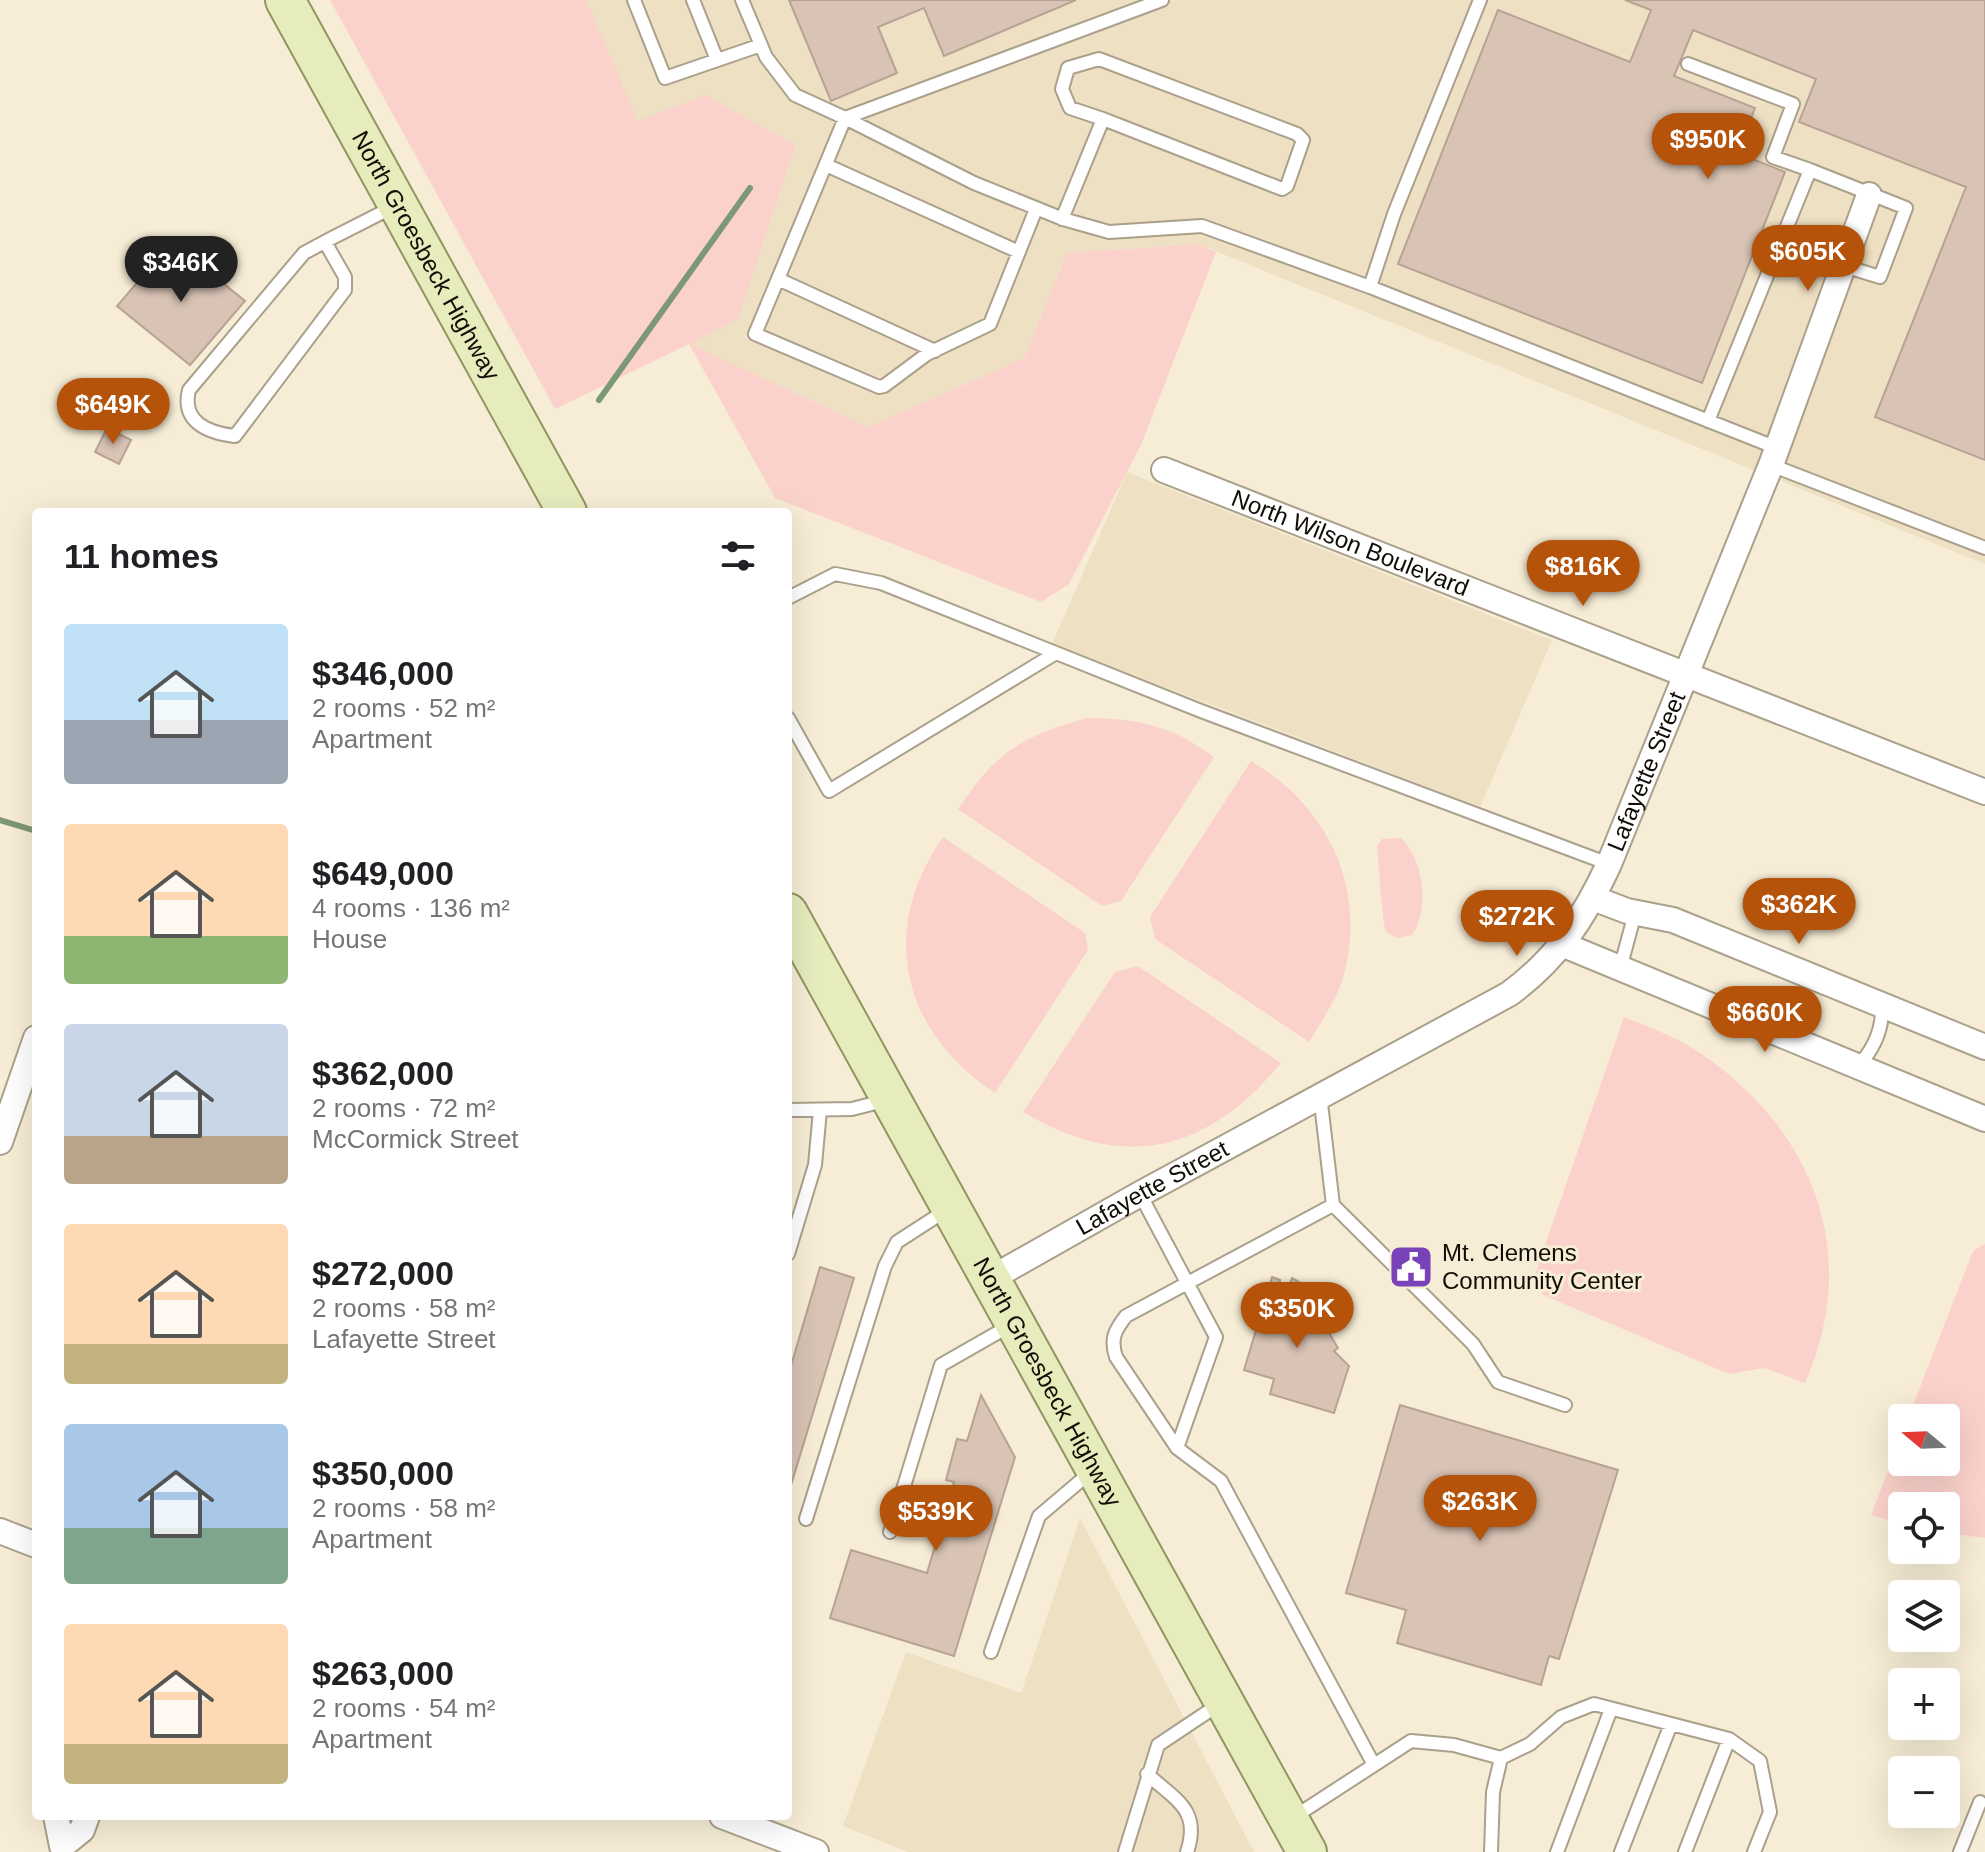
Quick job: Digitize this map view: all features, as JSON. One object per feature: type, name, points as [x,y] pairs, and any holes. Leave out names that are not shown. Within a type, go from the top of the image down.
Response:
[{"type":"main road","name":"North Groesbeck Highway","points":[[285,0],[565,508]]},
{"type":"main road","name":"North Groesbeck Highway","points":[[792,920],[1298,1836]]},
{"type":"street","name":"Lafayette Street","points":[[990,1279],[1320,1095],[1509,994],[1547,964],[1564,945],[1593,898],[1609,864],[1774,456],[1869,195]]},
{"type":"street","name":"North Wilson Boulevard","points":[[1164,470],[1985,792]]},
{"type":"street","points":[[1593,898],[1635,913],[1673,920],[1985,1047]]},
{"type":"street","points":[[1564,945],[1985,1119]]},
{"type":"street","points":[[0,1142],[32,1049]]},
{"type":"street","points":[[0,1531],[32,1543]]},
{"type":"street","points":[[57,1820],[66,1850]]},
{"type":"street","points":[[66,1850],[82,1830],[86,1820]]},
{"type":"street","points":[[732,1820],[816,1852]]},
{"type":"lane","points":[[634,0],[665,78],[761,45]]},
{"type":"lane","points":[[693,0],[717,60]]},
{"type":"lane","points":[[742,0],[761,45],[795,95],[974,183],[1062,219],[1109,232],[1202,226],[1370,287],[1708,421],[1774,456],[1985,548]]},
{"type":"lane","points":[[1036,209],[990,324],[935,351],[879,387],[755,334],[845,118],[1162,0]]},
{"type":"lane","points":[[1370,287],[1394,214],[1480,0]]},
{"type":"lane","points":[[1099,59],[1297,134],[1303,140],[1287,186],[1282,189],[1103,119],[1070,108],[1062,89],[1068,68],[1099,59]]},
{"type":"lane","points":[[1688,64],[1793,104],[1773,157],[1906,208],[1880,277],[1844,266]]},
{"type":"lane","points":[[1062,219],[1103,119]]},
{"type":"lane","points":[[826,165],[1019,252]]},
{"type":"lane","points":[[1708,421],[1810,170]]},
{"type":"lane","points":[[325,242],[345,277],[345,290],[235,436],[213,434],[192,419],[186,405],[189,390],[304,253],[325,242],[398,205]]},
{"type":"lane","points":[[778,279],[935,351]]},
{"type":"lane","points":[[792,596],[835,574],[853,575],[1609,864]]},
{"type":"lane","points":[[792,725],[829,791],[1056,653]]},
{"type":"lane","points":[[1620,969],[1635,913]]},
{"type":"lane","points":[[1858,1066],[1869,1054],[1877,1037],[1883,1020],[1882,1005]]},
{"type":"lane","points":[[1320,1095],[1333,1205],[1473,1344],[1498,1382],[1565,1405]]},
{"type":"lane","points":[[792,1110],[852,1109],[890,1099]]},
{"type":"lane","points":[[792,1241],[815,1165],[820,1110]]},
{"type":"lane","points":[[1140,1194],[1216,1337],[1177,1448]]},
{"type":"lane","points":[[1333,1205],[1126,1316],[1116,1328],[1112,1344],[1116,1357],[1177,1448],[1221,1481],[1374,1765]]},
{"type":"lane","points":[[806,1519],[885,1266],[897,1242],[950,1207]]},
{"type":"lane","points":[[890,1532],[941,1365],[1014,1323]]},
{"type":"lane","points":[[991,1652],[1039,1516],[1095,1469]]},
{"type":"lane","points":[[1125,1852],[1158,1745],[1224,1701]]},
{"type":"lane","points":[[1298,1836],[1374,1765],[1411,1741],[1454,1745],[1501,1758],[1530,1744],[1561,1717],[1594,1704],[1729,1739],[1760,1761],[1770,1812],[1754,1852]]},
{"type":"lane","points":[[1557,1852],[1611,1709]]},
{"type":"lane","points":[[1621,1852],[1671,1724]]},
{"type":"lane","points":[[1685,1852],[1729,1739]]},
{"type":"lane","points":[[1491,1852],[1493,1792],[1501,1758]]},
{"type":"lane","points":[[1147,1774],[1191,1816],[1192,1832],[1187,1852]]},
{"type":"lane","points":[[1960,1852],[1980,1802]]},
{"type":"shaded area","points":[[330,0],[586,0],[638,121],[705,95],[795,145],[738,319],[690,344],[868,427],[1024,358],[1067,253],[1198,244],[1216,252],[1141,445],[1069,584],[1041,602],[775,498],[689,344],[555,409]]},
{"type":"shaded area","points":[[549,0],[1985,0],[1985,564],[1198,244],[1067,253],[1024,358],[868,427],[689,344]]},
{"type":"shaded area","points":[[1127,472],[1552,640],[1480,807],[1052,644]]},
{"type":"shaded area","points":[[1087,718],[1154,726],[1183,738],[1214,757],[1121,901],[1102,906],[958,809],[985,773],[1012,749],[1044,732]]},
{"type":"shaded area","points":[[1251,761],[1277,779],[1319,823],[1334,849],[1344,877],[1350,907],[1350,938],[1345,970],[1335,998],[1309,1042],[1155,939],[1150,917]]},
{"type":"shaded area","points":[[943,837],[1085,933],[1088,950],[995,1093],[963,1068],[938,1040],[920,1009],[909,977],[906,943],[910,908],[923,872]]},
{"type":"shaded area","points":[[1401,838],[1415,859],[1422,885],[1422,899],[1418,925],[1412,935],[1397,938],[1385,927],[1377,846],[1382,839]]},
{"type":"shaded area","points":[[1138,966],[1281,1063],[1253,1093],[1224,1117],[1193,1134],[1162,1144],[1130,1147],[1096,1142],[1060,1131],[1023,1112],[1115,972]]},
{"type":"shaded area","points":[[1624,1017],[1676,1039],[1706,1057],[1744,1088],[1776,1123],[1800,1161],[1818,1202],[1827,1245],[1829,1289],[1821,1336],[1805,1383],[1764,1368],[1729,1374],[1543,1295],[1534,1277]]},
{"type":"shaded area","points":[[1985,1244],[1985,1538],[1960,1535],[1960,1492],[1888,1492],[1888,1520],[1871,1515],[1888,1471],[1888,1476],[1960,1476],[1960,1404],[1913,1404],[1973,1251]]},
{"type":"shaded area","points":[[1080,1518],[1254,1852],[908,1852],[843,1826],[906,1652],[1021,1693]]},
{"type":"building","points":[[789,0],[1076,0],[944,56],[924,8],[878,27],[897,73],[831,101]]},
{"type":"building","points":[[1625,0],[1985,0],[1985,460],[1875,417],[1966,187],[1799,122],[1816,79],[1693,30],[1674,76],[1755,108],[1737,153],[1785,172],[1702,383],[1398,264],[1498,10],[1630,62],[1651,10]]},
{"type":"building","points":[[172,242],[245,301],[190,365],[117,306]]},
{"type":"building","points":[[107,428],[131,440],[119,464],[95,452]]},
{"type":"building","points":[[820,1267],[854,1278],[792,1482],[792,1362]]},
{"type":"building","points":[[1272,1277],[1280,1280],[1279,1285],[1289,1288],[1292,1278],[1306,1286],[1305,1293],[1338,1348],[1334,1351],[1349,1366],[1334,1413],[1270,1394],[1274,1379],[1244,1370]]},
{"type":"building","points":[[981,1395],[1015,1457],[954,1656],[830,1618],[851,1550],[927,1573],[954,1482],[946,1480],[957,1439],[967,1441]]},
{"type":"building","points":[[1400,1405],[1618,1470],[1559,1659],[1549,1656],[1541,1685],[1397,1643],[1406,1610],[1346,1593]]},
{"type":"waterway","points":[[599,400],[750,188]]},
{"type":"waterway","points":[[0,820],[32,830]]},
{"type":"place","name":"Mt. Clemens Community Center","points":[[1411,1267]]}]
